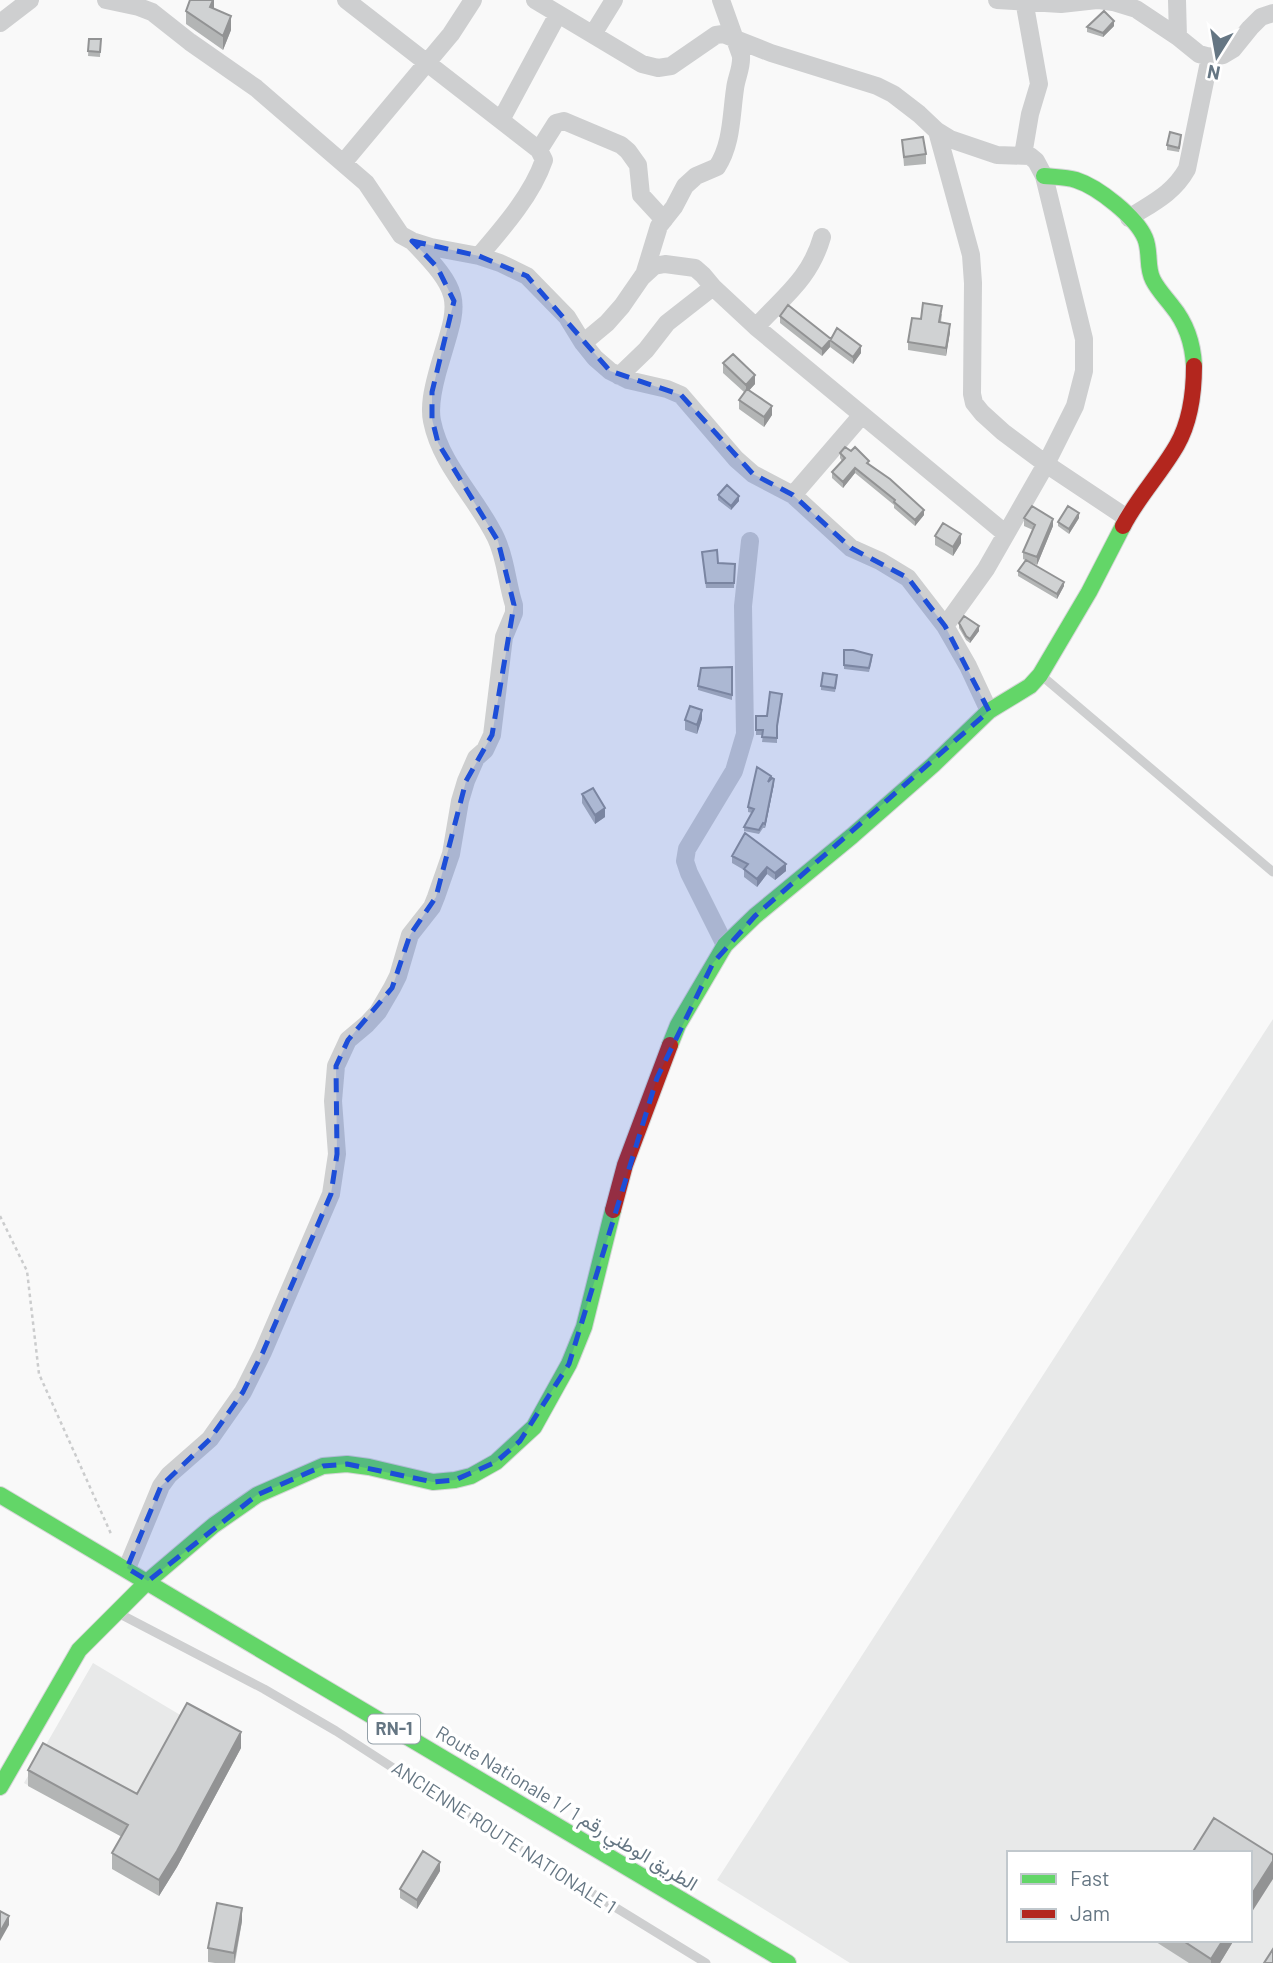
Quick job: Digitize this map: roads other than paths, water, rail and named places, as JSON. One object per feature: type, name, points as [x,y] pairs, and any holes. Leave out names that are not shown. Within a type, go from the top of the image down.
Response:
[{"type":"street","points":[[0,23],[30,0]]},
{"type":"street","points":[[106,0],[141,3],[190,42],[256,88],[372,190],[401,235],[431,247],[479,256],[527,276],[567,317],[595,358],[619,376],[681,395],[752,474],[793,495],[851,548],[908,578],[945,626],[989,711]]},
{"type":"street","points":[[346,0],[539,150],[544,160],[541,170],[516,210],[479,256]]},
{"type":"street","points":[[343,163],[451,34],[473,0]]},
{"type":"street","points":[[535,0],[642,64],[658,68],[671,66],[716,35],[733,36],[771,53],[877,86],[893,94],[950,139],[997,155],[1030,156],[1036,161],[1044,176],[1084,339],[1084,371],[1075,406],[1046,464],[986,569],[945,626]]},
{"type":"street","points":[[593,34],[614,0]]},
{"type":"street","points":[[644,275],[659,226],[674,207],[685,186],[696,176],[717,167],[731,130],[735,85],[741,62],[721,0]]},
{"type":"street","points":[[997,0],[1060,4],[1098,0],[1113,2],[1136,9],[1199,54],[1210,57],[1223,55],[1233,49],[1255,23],[1273,13]]},
{"type":"street","points":[[1177,0],[1178,37]]},
{"type":"street","points":[[1023,155],[1030,114],[1039,84],[1024,1]]},
{"type":"street","points":[[500,120],[558,14]]},
{"type":"street","points":[[1129,218],[1180,183],[1186,169],[1210,57]]},
{"type":"street","points":[[539,150],[556,124],[564,121],[621,145],[638,165],[641,195],[664,220]]},
{"type":"street","points":[[937,131],[971,255],[974,283],[971,394],[974,402],[982,413],[1046,464],[1127,519]]},
{"type":"street","points":[[0,1787],[79,1650],[148,1581],[214,1525],[257,1495],[323,1466],[369,1466],[433,1482],[471,1476],[496,1462],[534,1427],[569,1364],[583,1327],[625,1166],[678,1025],[725,945],[755,916],[933,765],[989,711],[1030,686],[1040,675],[1089,592],[1127,519],[1178,444],[1191,403],[1195,356],[1188,331],[1179,314],[1151,278],[1145,238],[1129,218],[1080,181],[1044,176]]},
{"type":"street","points":[[756,327],[810,268],[821,237]]},
{"type":"street","points":[[127,1568],[161,1486],[169,1475],[210,1439],[230,1413],[263,1352],[331,1194],[337,1154],[334,1101],[336,1066],[348,1040],[373,1018],[392,988],[410,935],[432,907],[451,854],[466,782],[476,758],[485,750],[492,735],[504,637],[514,613],[514,605],[498,541],[438,443],[432,419],[432,392],[452,327],[454,302],[450,287],[437,267],[412,241]]},
{"type":"street","points":[[583,343],[607,323],[653,267],[665,264],[695,268],[756,327],[1006,534]]},
{"type":"street","points":[[619,376],[646,350],[667,323],[713,287]]},
{"type":"street","points":[[793,495],[862,415]]},
{"type":"street","points":[[725,945],[685,861],[687,849],[734,771],[745,734],[743,606],[750,541]]},
{"type":"street","name":"Route Nationale 1 / الطريق الوطني رقم 1","points":[[0,1495],[788,1963]]},
{"type":"lane","points":[[1040,675],[1273,872]]},
{"type":"lane","name":"ANCIENNE ROUTE NATIONALE 1","points":[[117,1612],[264,1689],[335,1731],[486,1828],[706,1963]]}]
